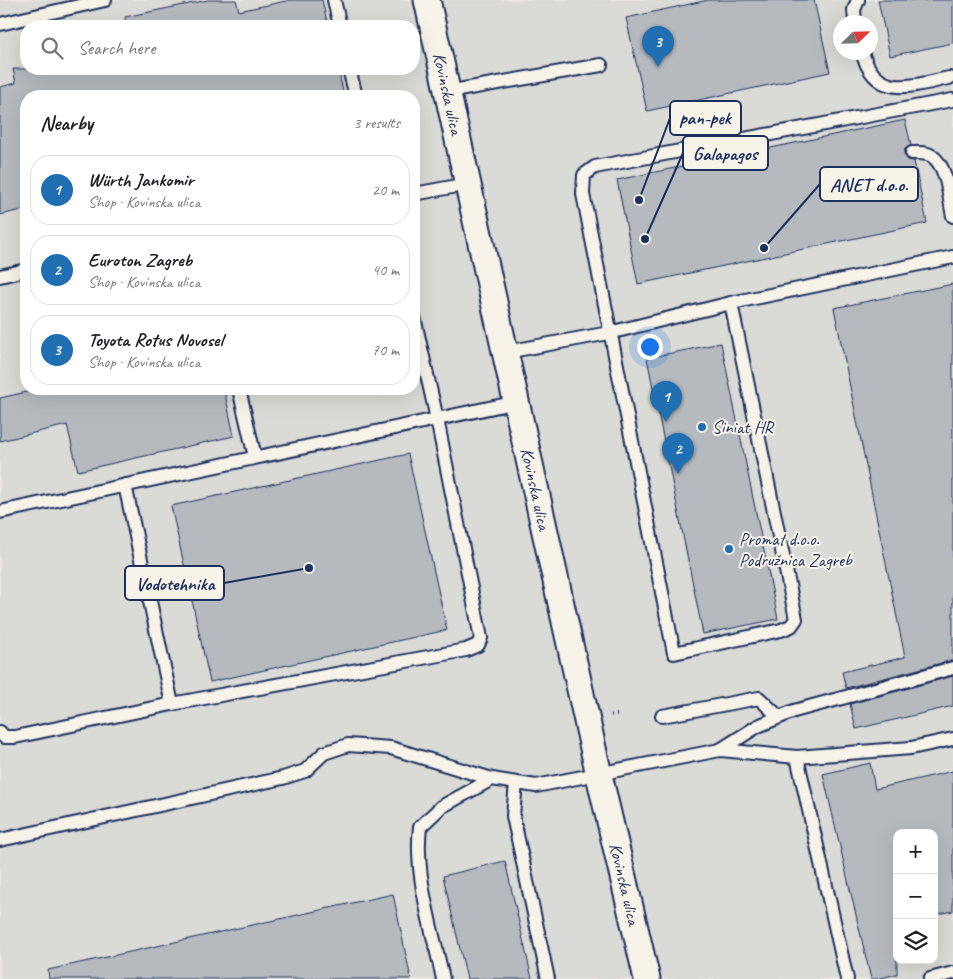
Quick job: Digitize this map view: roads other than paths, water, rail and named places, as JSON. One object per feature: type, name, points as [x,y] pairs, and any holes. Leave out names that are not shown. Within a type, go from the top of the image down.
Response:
[{"type":"street","name":"Kovinska ulica","points":[[426,0],[599,775],[647,979]]},
{"type":"lane","points":[[0,24],[105,0]]},
{"type":"lane","points":[[334,0],[339,20]]},
{"type":"lane","points":[[854,15],[854,10],[858,0]]},
{"type":"lane","points":[[731,303],[796,619],[791,626],[781,630],[674,653],[609,333],[583,194],[584,175],[595,167],[952,103],[951,78],[894,87],[877,80],[866,66],[864,60]]},
{"type":"lane","points":[[447,92],[601,65]]},
{"type":"lane","points":[[351,75],[355,90]]},
{"type":"lane","points":[[912,153],[924,153],[933,156],[942,168],[953,216]]},
{"type":"lane","points":[[420,193],[468,184]]},
{"type":"lane","points":[[506,352],[609,333],[731,303],[953,257]]},
{"type":"lane","points":[[0,276],[20,271]]},
{"type":"lane","points":[[0,732],[4,737],[15,737],[172,704],[466,650],[478,645],[481,638],[420,344]]},
{"type":"lane","points":[[240,395],[255,457]]},
{"type":"lane","points":[[0,512],[517,402]]},
{"type":"lane","points":[[126,485],[172,704]]},
{"type":"lane","points":[[720,750],[758,726],[779,717],[848,696],[953,668]]},
{"type":"lane","points":[[662,716],[759,698],[779,717]]},
{"type":"lane","points":[[0,840],[275,780],[305,771],[324,754],[348,744],[391,748],[492,779],[536,786],[720,750],[797,757],[911,748],[953,739]]},
{"type":"lane","points":[[797,757],[847,979]]},
{"type":"lane","points":[[443,979],[420,870],[418,847],[420,827],[441,807],[492,779]]},
{"type":"lane","points":[[516,783],[513,816],[548,979]]},
{"type":"lane","points":[[930,979],[953,973]]},
{"type":"place","name":"Toyota Rotus Novosel","points":[[658,67]]},
{"type":"place","name":"pan-pek","points":[[639,200]]},
{"type":"place","name":"Galapagos","points":[[645,239]]},
{"type":"place","name":"ANET d.o.o.","points":[[764,248]]},
{"type":"place","name":"Würth Jankomir","points":[[666,422]]},
{"type":"place","name":"Siniat HR","points":[[702,427]]},
{"type":"place","name":"Euroton Zagreb","points":[[678,474]]},
{"type":"place","name":"Promat d.o.o. Podružnica Zagreb","points":[[729,549]]},
{"type":"place","name":"Vodotehnika","points":[[309,568]]}]
